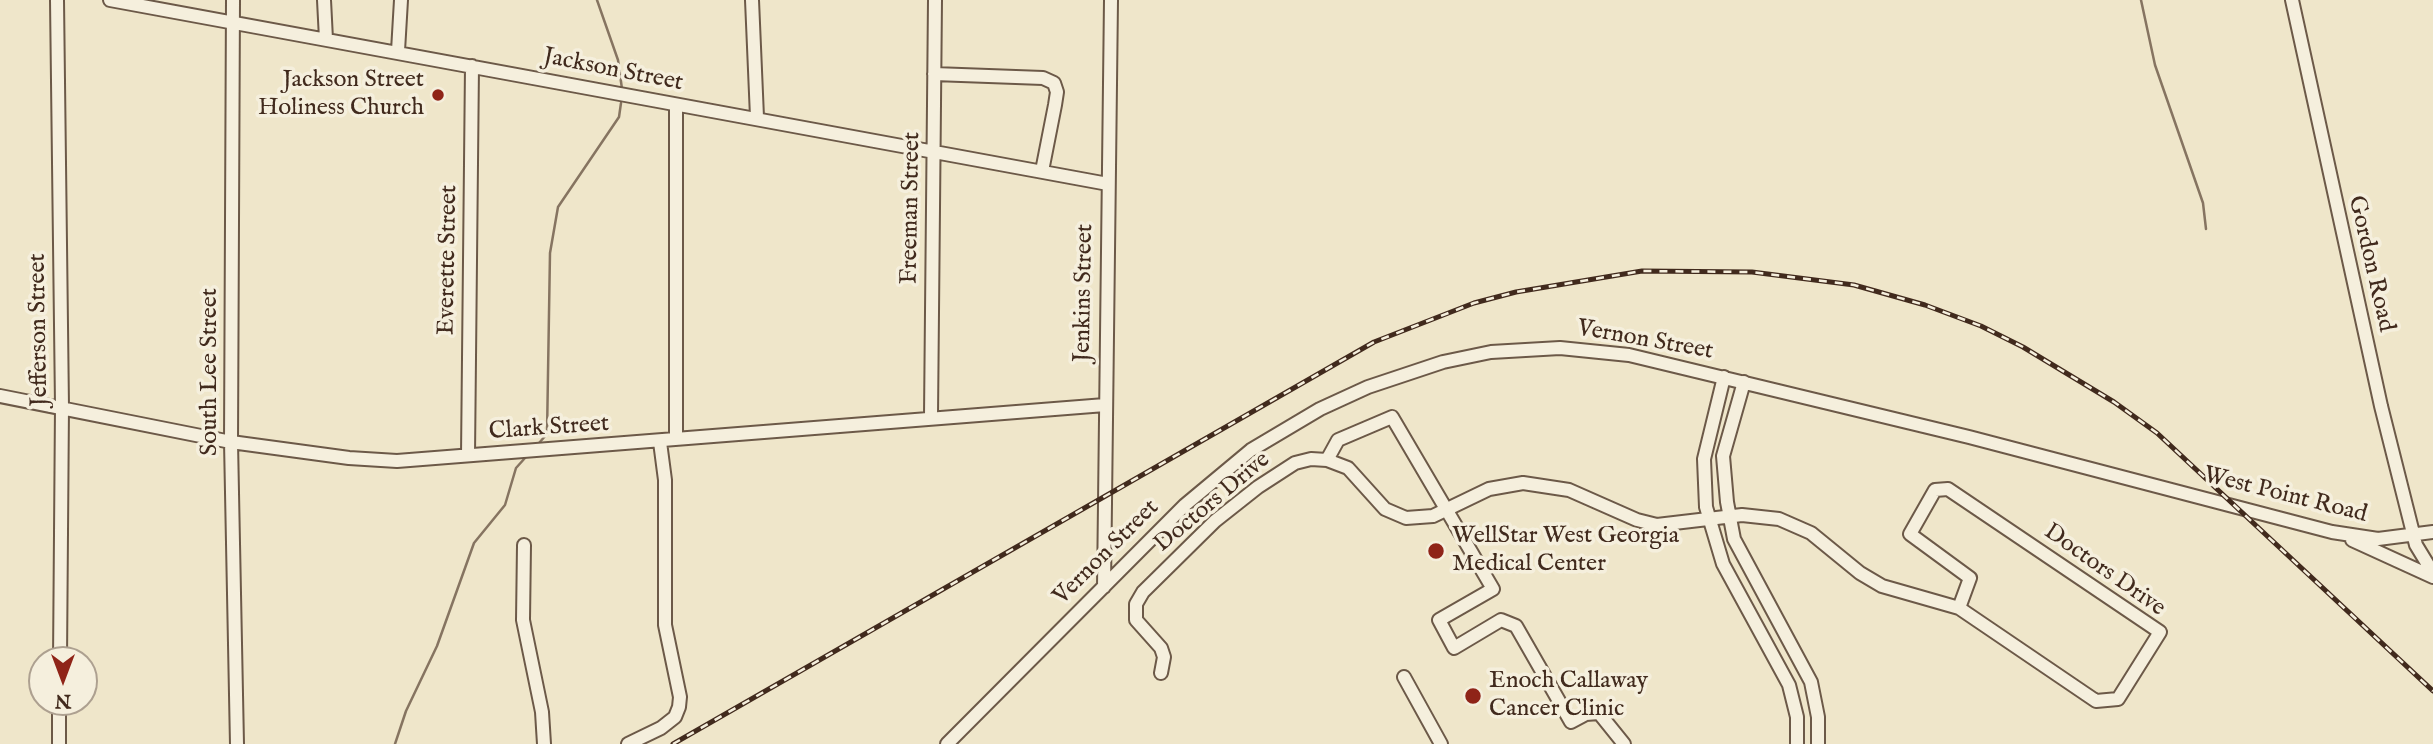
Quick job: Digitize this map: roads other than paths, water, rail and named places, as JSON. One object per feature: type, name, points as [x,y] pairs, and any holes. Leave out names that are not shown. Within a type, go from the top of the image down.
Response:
[{"type":"street","name":"Jefferson Street","points":[[57,0],[62,406],[60,646]]},
{"type":"street","name":"Jackson Street","points":[[110,0],[398,51],[676,105],[757,117],[1108,184]]},
{"type":"street","name":"South Lee Street","points":[[233,0],[231,442],[237,744]]},
{"type":"street","points":[[324,0],[326,39]]},
{"type":"street","points":[[398,51],[401,0]]},
{"type":"street","points":[[752,0],[757,117]]},
{"type":"street","name":"Freeman Street","points":[[931,416],[935,0]]},
{"type":"street","name":"Jenkins Street","points":[[1104,587],[1111,0]]},
{"type":"street","name":"Gordon Road","points":[[2292,0],[2337,215],[2414,537],[2419,552],[2433,575]]},
{"type":"street","name":"Everette Street","points":[[468,455],[472,66]]},
{"type":"street","points":[[934,74],[1043,78],[1054,83],[1057,92],[1042,172]]},
{"type":"street","points":[[676,105],[676,439]]},
{"type":"street","name":"Vernon Street","points":[[947,744],[1185,505],[1251,450],[1320,409],[1393,377],[1467,356],[1560,348],[1629,355],[2168,489]]},
{"type":"street","points":[[1724,377],[1704,459],[1703,482],[1708,519],[1723,564],[1789,685],[1797,717],[1797,744]]},
{"type":"street","points":[[1744,382],[1723,456],[1734,540],[1811,682],[1818,717],[1818,744]]},
{"type":"street","name":"Clark Street","points":[[0,396],[62,406],[231,442],[349,458],[397,461],[660,442],[931,416],[1105,405]]},
{"type":"street","points":[[1623,744],[1599,713],[1586,714],[1571,722],[1516,626],[1501,620],[1454,648],[1439,620],[1493,589],[1448,510],[1392,417],[1338,440],[1327,460],[1354,473],[1377,501],[1395,514],[1418,519],[1448,510],[1489,489],[1523,483],[1576,492],[1647,523],[1667,526],[1708,519]]},
{"type":"street","points":[[628,744],[661,728],[676,717],[679,707],[663,587],[665,480],[660,442]]},
{"type":"street","name":"Doctors Drive","points":[[1161,673],[1164,657],[1161,648],[1136,620],[1136,604],[1143,592],[1216,522],[1258,487],[1295,463],[1327,460]]},
{"type":"street","name":"Doctors Drive","points":[[1708,519],[1754,515],[1791,523],[1820,539],[1860,573],[1882,586],[1959,608],[2095,701],[2118,699],[2160,632],[1948,489],[1935,490],[1910,534],[1970,578],[1959,608]]},
{"type":"street","name":"West Point Road","points":[[2168,489],[2332,532],[2378,539],[2414,537],[2433,532]]},
{"type":"street","points":[[2332,532],[2433,575]]},
{"type":"street","points":[[524,545],[523,620],[542,712],[544,744]]},
{"type":"street","points":[[1404,677],[1441,744]]},
{"type":"street","points":[[59,716],[59,744]]},
{"type":"waterway","points":[[597,0],[618,60],[622,89]]},
{"type":"waterway","points":[[2141,0],[2155,65],[2203,203],[2206,229]]},
{"type":"waterway","points":[[539,443],[547,434],[550,253],[558,207],[619,117],[621,103]]},
{"type":"waterway","points":[[395,744],[406,711],[437,646],[474,543],[505,505],[516,468],[525,458]]},
{"type":"railway","points":[[673,744],[1374,342],[1474,303],[1516,292],[1642,271],[1752,272],[1854,285],[1925,305],[1981,326],[2023,347],[2114,402],[2157,433],[2433,691]]},
{"type":"place","name":"Jackson Street Holiness Church","points":[[438,95]]},
{"type":"place","name":"WellStar West Georgia Medical Center","points":[[1436,551]]},
{"type":"place","name":"Enoch Callaway Cancer Clinic","points":[[1473,696]]}]
